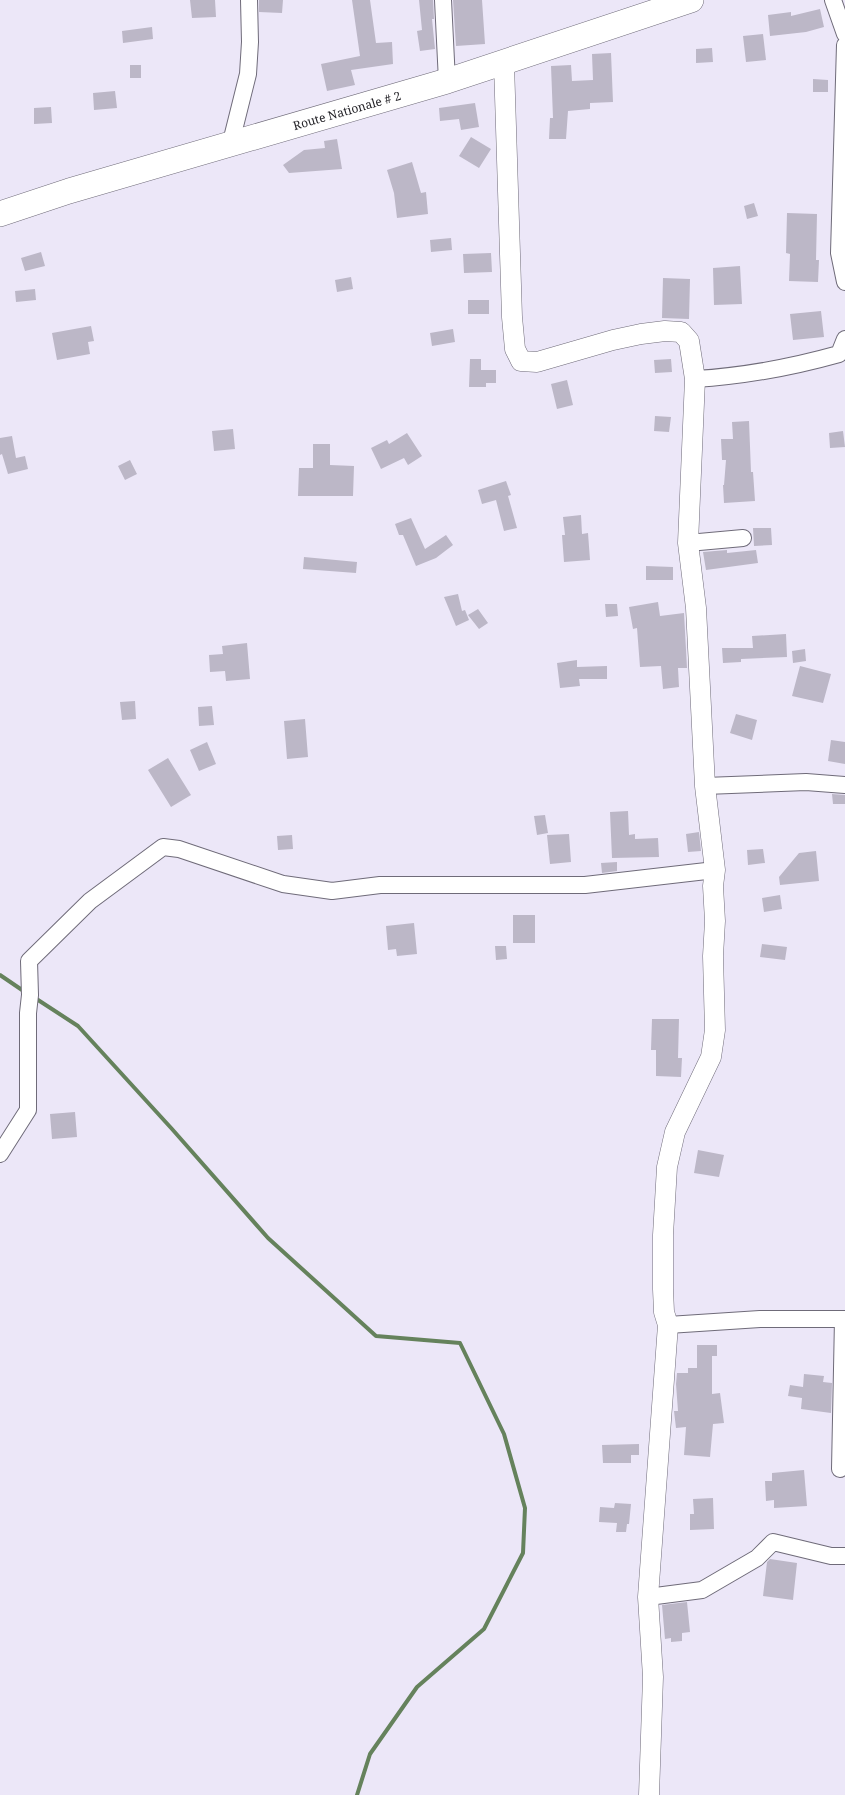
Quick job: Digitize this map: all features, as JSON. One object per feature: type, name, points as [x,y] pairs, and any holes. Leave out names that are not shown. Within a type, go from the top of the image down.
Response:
[{"type":"main road","name":"Route Nationale # 2","points":[[0,214],[69,191],[230,146],[504,64],[691,0]]},
{"type":"street","points":[[230,146],[248,74],[250,42],[249,0]]},
{"type":"street","points":[[443,0],[447,81]]},
{"type":"street","points":[[833,0],[845,34]]},
{"type":"street","points":[[845,45],[839,253],[845,282]]},
{"type":"street","points":[[504,64],[512,317],[515,349],[521,361],[537,362],[641,334],[681,332],[689,341],[695,379],[688,542],[696,608],[705,786],[715,870],[713,886],[715,1030],[711,1057],[675,1132],[667,1167],[663,1235],[663,1290],[664,1312],[668,1325],[648,1597],[653,1677],[649,1795]]},
{"type":"street","points":[[695,379],[735,376],[797,366],[839,354],[844,342]]},
{"type":"street","points":[[688,542],[743,538]]},
{"type":"street","points":[[705,786],[806,782],[845,785]]},
{"type":"street","points":[[0,1154],[28,1110],[29,961],[90,902],[163,847],[180,849],[283,884],[332,891],[380,884],[584,885],[715,870]]},
{"type":"street","points":[[668,1325],[760,1318],[844,1319],[840,1469]]},
{"type":"street","points":[[648,1597],[702,1590],[757,1558],[773,1542],[831,1556],[845,1556]]},
{"type":"building","points":[[190,0],[215,0],[216,17],[192,18]]},
{"type":"building","points":[[259,0],[283,0],[282,13],[259,12]]},
{"type":"building","points":[[352,0],[370,0],[376,43],[392,42],[393,64],[351,70],[355,85],[327,91],[321,64],[360,56]]},
{"type":"building","points":[[419,0],[433,0],[434,19],[432,19],[435,49],[420,51],[417,31],[422,30]]},
{"type":"building","points":[[453,0],[482,0],[485,44],[456,46]]},
{"type":"building","points":[[820,9],[824,27],[806,32],[770,36],[768,15],[791,12],[791,16]]},
{"type":"building","points":[[152,27],[153,39],[123,43],[122,31]]},
{"type":"building","points":[[763,34],[766,60],[746,62],[743,36]]},
{"type":"building","points":[[712,48],[713,62],[696,63],[696,49]]},
{"type":"building","points":[[611,53],[613,102],[590,103],[590,109],[568,111],[566,139],[549,139],[550,118],[553,118],[551,66],[571,65],[572,81],[593,80],[592,54]]},
{"type":"building","points":[[130,65],[141,65],[141,78],[130,78]]},
{"type":"building","points":[[813,79],[828,80],[828,92],[813,92]]},
{"type":"building","points":[[115,91],[117,108],[94,110],[93,93]]},
{"type":"building","points":[[475,103],[479,127],[461,130],[459,119],[440,121],[439,108]]},
{"type":"building","points":[[51,107],[52,123],[34,124],[34,108]]},
{"type":"building","points":[[471,137],[491,149],[479,168],[459,156]]},
{"type":"building","points":[[337,139],[342,169],[289,173],[283,165],[304,150],[325,148],[324,141]]},
{"type":"building","points":[[412,162],[421,193],[426,192],[428,214],[397,218],[394,193],[387,170]]},
{"type":"building","points":[[754,203],[758,216],[747,219],[744,206]]},
{"type":"building","points":[[787,213],[817,214],[816,260],[819,260],[818,282],[789,281],[790,254],[786,253]]},
{"type":"building","points":[[451,238],[452,250],[431,252],[430,240]]},
{"type":"building","points":[[41,252],[45,266],[25,271],[21,258]]},
{"type":"building","points":[[491,253],[492,272],[464,273],[463,254]]},
{"type":"building","points":[[740,266],[742,304],[714,305],[713,268]]},
{"type":"building","points":[[351,277],[353,289],[337,292],[335,280]]},
{"type":"building","points":[[663,278],[690,279],[689,319],[662,318]]},
{"type":"building","points":[[35,289],[36,300],[16,302],[15,291]]},
{"type":"building","points":[[468,300],[489,300],[489,314],[468,314]]},
{"type":"building","points":[[821,311],[824,337],[793,340],[790,314]]},
{"type":"building","points":[[91,326],[94,341],[88,342],[90,354],[57,360],[52,333]]},
{"type":"building","points":[[453,329],[455,342],[432,346],[430,333]]},
{"type":"building","points":[[470,359],[481,359],[481,370],[496,370],[496,383],[486,383],[486,387],[469,387]]},
{"type":"building","points":[[671,359],[672,372],[655,373],[654,360]]},
{"type":"building","points":[[567,380],[573,405],[557,409],[551,384]]},
{"type":"building","points":[[655,416],[671,417],[669,432],[654,431]]},
{"type":"building","points":[[749,421],[751,472],[753,472],[755,501],[724,503],[723,485],[726,460],[722,460],[721,439],[733,439],[732,422]]},
{"type":"building","points":[[233,429],[235,449],[214,451],[212,431]]},
{"type":"building","points":[[843,431],[845,447],[830,448],[829,433]]},
{"type":"building","points":[[407,433],[422,456],[408,465],[404,458],[381,469],[371,448],[387,440],[389,444]]},
{"type":"building","points":[[12,436],[16,458],[25,456],[28,469],[8,474],[2,454],[0,455],[0,438]]},
{"type":"building","points":[[313,444],[330,444],[330,465],[354,466],[353,496],[298,496],[299,468],[313,468]]},
{"type":"building","points":[[130,460],[137,474],[125,480],[118,466]]},
{"type":"building","points":[[506,481],[511,495],[508,496],[517,528],[504,531],[496,500],[482,504],[478,490]]},
{"type":"building","points":[[581,515],[582,534],[588,533],[590,560],[564,562],[562,535],[565,535],[563,517]]},
{"type":"building","points":[[411,518],[425,549],[446,535],[453,545],[436,558],[416,566],[403,535],[399,535],[395,524]]},
{"type":"building","points":[[753,528],[771,528],[772,545],[754,546]]},
{"type":"building","points":[[727,550],[727,553],[756,550],[758,563],[706,570],[703,552]]},
{"type":"building","points":[[304,557],[357,562],[356,573],[303,569]]},
{"type":"building","points":[[646,566],[673,567],[673,580],[646,580]]},
{"type":"building","points":[[458,594],[462,611],[465,610],[469,620],[456,626],[444,597]]},
{"type":"building","points":[[658,602],[660,616],[684,613],[687,668],[678,668],[679,687],[663,689],[661,666],[640,667],[637,628],[633,629],[629,607]]},
{"type":"building","points":[[605,604],[617,604],[618,616],[606,617]]},
{"type":"building","points":[[478,609],[488,623],[479,629],[468,615]]},
{"type":"building","points":[[786,634],[787,657],[741,659],[741,662],[723,663],[722,648],[753,648],[752,636]]},
{"type":"building","points":[[247,643],[250,679],[226,681],[225,671],[210,672],[209,655],[223,654],[222,646]]},
{"type":"building","points":[[805,649],[806,661],[793,663],[792,651]]},
{"type":"building","points":[[577,660],[577,667],[607,666],[607,679],[579,679],[580,686],[560,688],[557,663]]},
{"type":"building","points":[[800,666],[831,674],[823,703],[792,696]]},
{"type":"building","points":[[135,701],[136,719],[122,720],[120,702]]},
{"type":"building","points":[[212,706],[214,725],[199,726],[198,707]]},
{"type":"building","points":[[736,714],[757,720],[752,740],[730,733]]},
{"type":"building","points":[[305,719],[308,757],[287,759],[284,721]]},
{"type":"building","points":[[831,740],[845,742],[845,764],[828,761]]},
{"type":"building","points":[[207,742],[216,764],[199,771],[190,750]]},
{"type":"building","points":[[168,758],[191,795],[171,807],[148,770]]},
{"type":"building","points":[[832,794],[845,795],[845,804],[833,804]]},
{"type":"building","points":[[628,811],[629,835],[635,834],[635,839],[658,838],[659,857],[612,858],[610,812]]},
{"type":"building","points":[[545,815],[548,833],[537,835],[534,816]]},
{"type":"building","points":[[699,832],[701,851],[688,852],[686,834]]},
{"type":"building","points":[[569,834],[571,862],[550,864],[547,835]]},
{"type":"building","points":[[292,835],[293,849],[278,850],[277,836]]},
{"type":"building","points":[[763,849],[765,863],[748,865],[747,850]]},
{"type":"building","points":[[816,851],[819,881],[780,885],[779,877],[799,853]]},
{"type":"building","points":[[617,862],[617,871],[602,873],[601,863]]},
{"type":"building","points":[[780,895],[782,909],[764,912],[762,898]]},
{"type":"building","points":[[513,915],[535,915],[535,943],[513,943]]},
{"type":"building","points":[[414,923],[417,954],[397,956],[396,949],[388,950],[386,926]]},
{"type":"building","points":[[762,944],[787,947],[785,960],[760,957]]},
{"type":"building","points":[[495,946],[506,946],[507,959],[496,960]]},
{"type":"building","points":[[652,1019],[679,1019],[678,1058],[682,1058],[681,1077],[656,1076],[656,1050],[651,1050]]},
{"type":"building","points":[[75,1112],[77,1137],[52,1139],[50,1114]]},
{"type":"building","points":[[698,1150],[724,1155],[719,1177],[694,1173]]},
{"type":"building","points":[[697,1345],[717,1345],[717,1356],[712,1356],[712,1394],[720,1393],[724,1423],[713,1424],[710,1457],[684,1455],[686,1427],[676,1428],[674,1411],[678,1411],[677,1373],[688,1373],[688,1368],[697,1368]]},
{"type":"building","points":[[804,1374],[824,1376],[823,1382],[832,1383],[831,1413],[801,1409],[802,1398],[788,1396],[790,1385],[803,1387]]},
{"type":"building","points":[[639,1444],[639,1455],[631,1455],[631,1463],[603,1463],[602,1445]]},
{"type":"building","points":[[804,1470],[807,1506],[774,1508],[774,1500],[766,1501],[765,1481],[772,1481],[772,1473]]},
{"type":"building","points":[[713,1498],[714,1529],[690,1530],[690,1514],[694,1514],[693,1499]]},
{"type":"building","points":[[615,1503],[631,1504],[629,1524],[627,1524],[626,1532],[616,1532],[617,1523],[599,1522],[600,1507],[614,1508]]},
{"type":"building","points":[[770,1559],[797,1563],[793,1600],[763,1596],[767,1562]]},
{"type":"building","points":[[687,1602],[690,1632],[682,1633],[682,1641],[671,1642],[671,1638],[665,1639],[662,1605]]},
{"type":"waterway","points":[[0,975],[25,992]]},
{"type":"waterway","points":[[35,998],[78,1026],[268,1238],[376,1336],[460,1343],[504,1434],[525,1508],[523,1553],[484,1629],[417,1687],[370,1754],[357,1795]]}]
